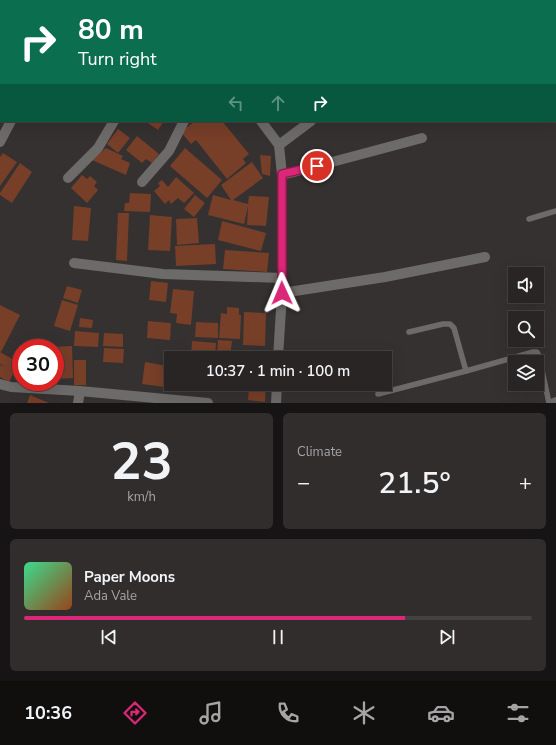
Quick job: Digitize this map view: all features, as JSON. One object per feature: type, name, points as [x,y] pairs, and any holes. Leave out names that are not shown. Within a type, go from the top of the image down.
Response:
[{"type":"street","points":[[0,142],[10,122]]},
{"type":"street","points":[[68,178],[98,148],[113,122]]},
{"type":"street","points":[[142,182],[169,151],[184,122]]},
{"type":"street","points":[[261,122],[279,145],[282,174],[282,293],[278,351]]},
{"type":"street","points":[[279,145],[310,122]]},
{"type":"street","points":[[282,174],[422,138]]},
{"type":"street","points":[[282,293],[385,277],[485,257]]},
{"type":"street","points":[[74,263],[163,274],[282,278]]},
{"type":"street","points":[[0,384],[12,387],[80,391],[208,403]]},
{"type":"street","points":[[78,403],[80,391]]},
{"type":"street","points":[[276,403],[277,391]]},
{"type":"lane","points":[[529,219],[556,211]]},
{"type":"lane","points":[[409,332],[443,324],[450,324],[454,328],[466,371]]},
{"type":"lane","points":[[378,394],[537,352],[549,403]]},
{"type":"building","points":[[146,122],[163,122],[158,130]]},
{"type":"building","points":[[194,122],[223,122],[249,154],[243,159],[246,163],[227,179],[196,140],[191,144],[181,132]]},
{"type":"building","points":[[118,129],[130,138],[118,153],[107,144]]},
{"type":"building","points":[[137,136],[159,154],[152,163],[146,159],[142,163],[126,150]]},
{"type":"building","points":[[106,148],[123,156],[121,159],[130,163],[126,175],[92,160]]},
{"type":"building","points":[[185,148],[222,180],[207,198],[170,166]]},
{"type":"building","points":[[3,153],[17,162],[0,186],[0,157]]},
{"type":"building","points":[[260,155],[271,156],[270,176],[262,174]]},
{"type":"building","points":[[252,162],[263,178],[233,200],[248,204],[249,196],[269,197],[266,226],[247,225],[248,206],[244,224],[208,215],[213,195],[231,200],[221,185]]},
{"type":"building","points":[[20,163],[32,172],[12,203],[0,195],[0,193]]},
{"type":"building","points":[[82,175],[87,179],[90,176],[97,182],[94,186],[98,190],[87,203],[71,188]]},
{"type":"building","points":[[176,177],[194,193],[184,203],[178,198],[171,204],[169,200],[165,204],[154,191],[160,186],[158,183],[162,180],[168,187]]},
{"type":"building","points":[[130,193],[151,194],[150,212],[124,211],[125,203],[129,203]]},
{"type":"building","points":[[195,195],[205,203],[194,217],[184,209]]},
{"type":"building","points":[[74,206],[91,208],[88,241],[72,240]]},
{"type":"building","points":[[118,213],[129,213],[127,261],[116,260]]},
{"type":"building","points":[[150,215],[172,217],[170,251],[148,250]]},
{"type":"building","points":[[197,218],[199,243],[177,245],[176,219]]},
{"type":"building","points":[[222,221],[266,233],[261,251],[218,240]]},
{"type":"building","points":[[215,244],[216,264],[176,266],[175,246]]},
{"type":"building","points":[[225,250],[269,253],[267,272],[223,269]]},
{"type":"building","points":[[151,281],[168,283],[166,302],[149,300]]},
{"type":"building","points":[[67,286],[82,290],[78,303],[63,298]]},
{"type":"building","points":[[173,289],[194,291],[191,325],[176,323],[177,314],[170,313]]},
{"type":"building","points":[[62,300],[78,305],[70,331],[54,326]]},
{"type":"building","points":[[0,305],[20,315],[1,352],[0,351]]},
{"type":"building","points":[[227,307],[239,308],[239,315],[241,315],[240,339],[219,338],[221,313],[227,314]]},
{"type":"building","points":[[244,312],[266,313],[265,346],[243,345]]},
{"type":"building","points":[[80,318],[93,320],[92,328],[79,327]]},
{"type":"building","points":[[148,321],[171,323],[170,340],[147,338]]},
{"type":"building","points":[[196,322],[218,323],[218,338],[195,337]]},
{"type":"building","points":[[75,331],[99,333],[98,347],[74,346]]},
{"type":"building","points":[[104,333],[123,334],[123,347],[103,346]]},
{"type":"building","points":[[218,340],[232,341],[231,351],[217,351]]},
{"type":"building","points":[[192,341],[216,343],[215,351],[191,351]]},
{"type":"building","points":[[64,346],[72,346],[73,378],[64,378]]},
{"type":"building","points":[[104,348],[124,349],[123,363],[103,362]]},
{"type":"building","points":[[0,352],[12,359],[12,376],[9,382],[0,377],[0,365],[5,367],[0,364]]},
{"type":"building","points":[[74,360],[86,360],[86,385],[74,385]]},
{"type":"building","points":[[145,362],[164,365],[164,387],[142,384]]},
{"type":"building","points":[[249,391],[266,391],[265,402],[248,400]]},
{"type":"building","points":[[30,395],[49,403],[27,403]]},
{"type":"route","points":[[282,293],[282,174],[317,166]]}]
